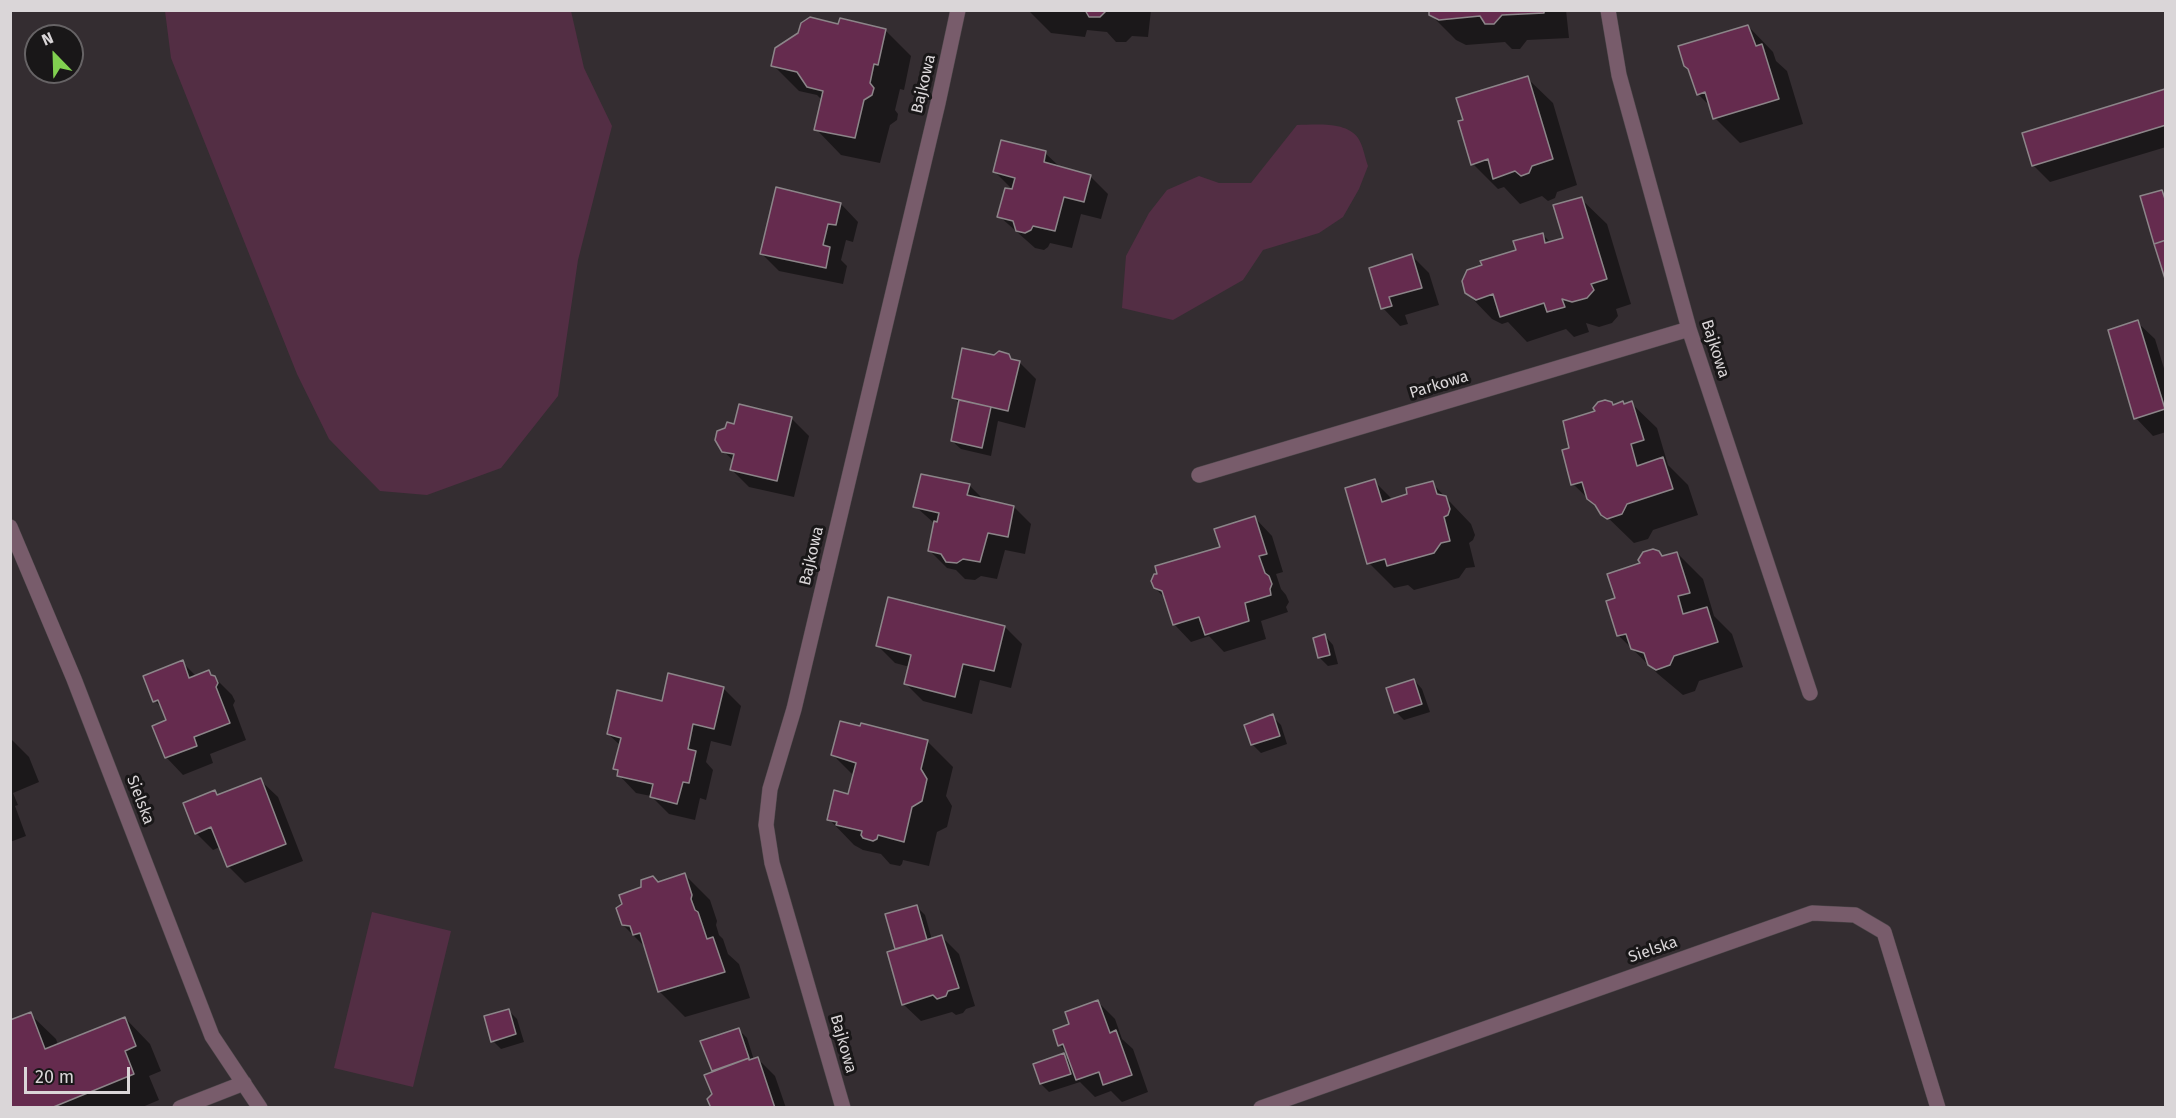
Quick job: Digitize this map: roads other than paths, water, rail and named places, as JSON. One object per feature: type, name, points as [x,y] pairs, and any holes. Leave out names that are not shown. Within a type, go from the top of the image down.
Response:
[{"type":"street","name":"Bajkowa","points":[[843,1107],[772,863],[766,825],[770,789],[800,686],[936,115],[958,10]]},
{"type":"street","name":"Bajkowa","points":[[1608,10],[1619,75],[1689,329],[1810,693]]},
{"type":"street","name":"Parkowa","points":[[1199,475],[1689,329]]},
{"type":"street","name":"Sielska","points":[[10,527],[16,555],[74,679],[212,1036],[260,1107]]},
{"type":"street","name":"Sielska","points":[[1261,1107],[1812,913],[1855,915],[1884,932],[1938,1107]]},
{"type":"street","points":[[180,1107],[244,1083]]}]
